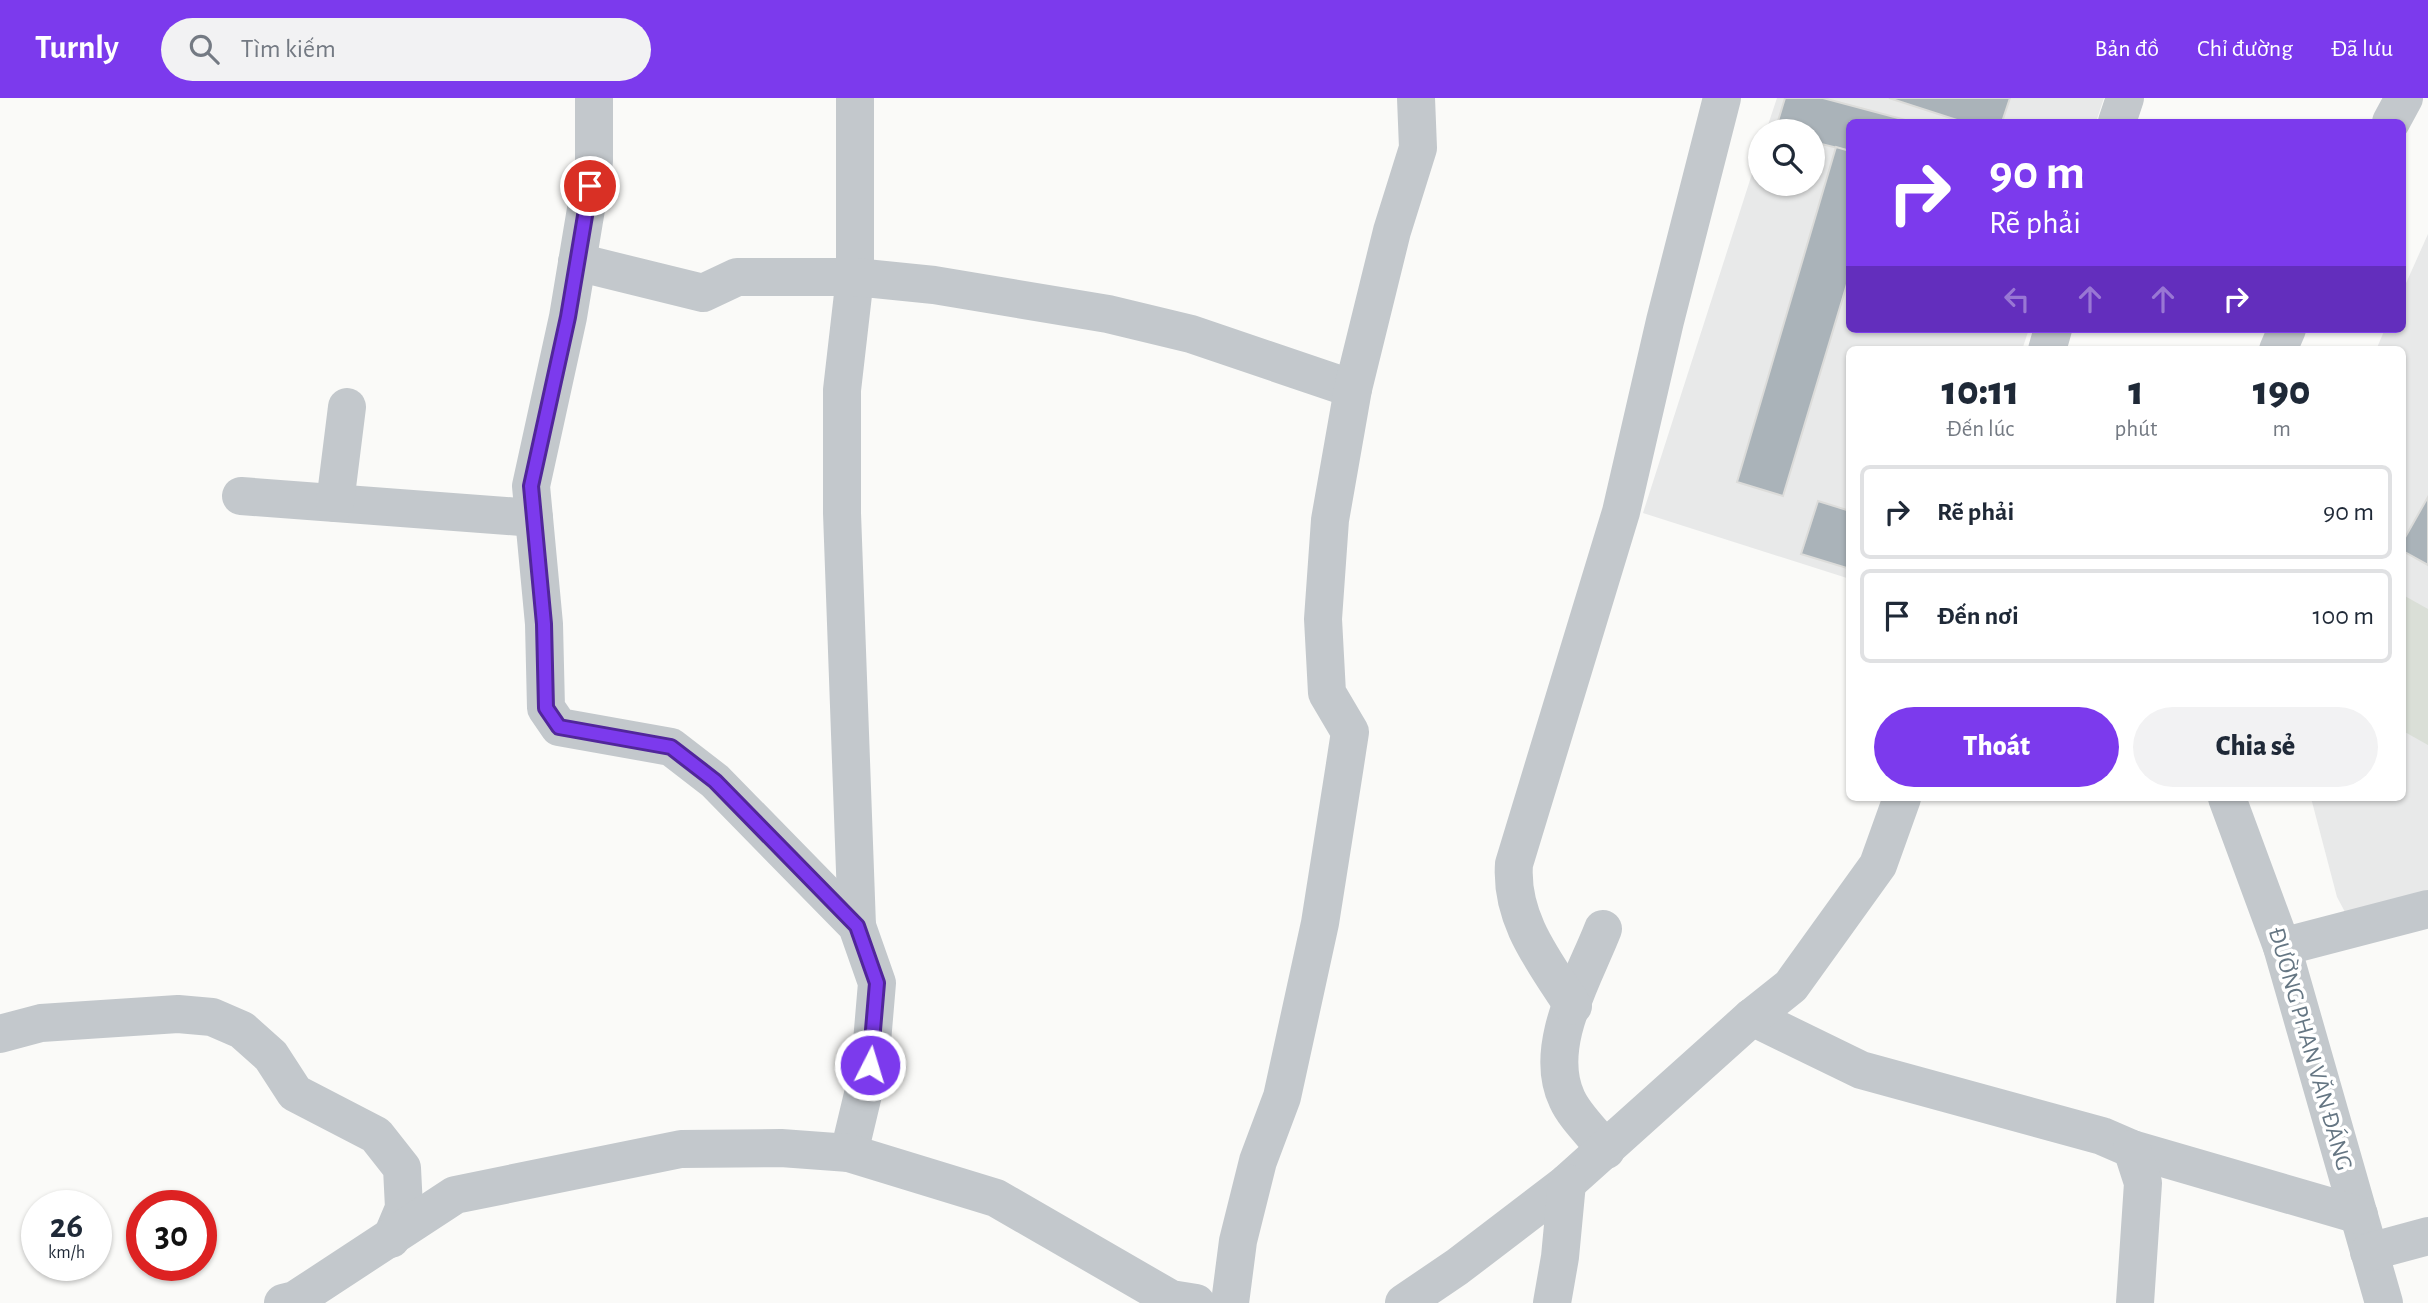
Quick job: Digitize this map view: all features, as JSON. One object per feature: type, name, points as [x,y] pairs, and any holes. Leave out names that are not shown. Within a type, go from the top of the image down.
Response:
[{"type":"street","points":[[594,98],[594,161],[577,262],[531,486],[544,624],[546,708],[559,727],[671,747],[715,781],[857,926]]},
{"type":"street","points":[[849,1153],[870,1065],[877,983],[857,926],[842,513],[842,390],[855,277],[855,98]]},
{"type":"street","points":[[1230,1303],[1238,1241],[1258,1161],[1282,1097],[1320,923],[1350,732],[1327,693],[1323,618],[1330,520],[1353,389],[1392,231],[1418,148],[1419,114],[1416,98]]},
{"type":"street","points":[[1573,1006],[1522,922],[1513,882],[1514,864],[1618,525],[1722,98]]},
{"type":"street","points":[[2118,119],[2125,98]]},
{"type":"street","points":[[2393,119],[2404,98]]},
{"type":"street","points":[[577,262],[704,293],[737,277],[855,277],[934,285],[1108,314],[1191,334],[1353,389]]},
{"type":"street","points":[[335,503],[347,407]]},
{"type":"street","points":[[241,496],[534,519]]},
{"type":"street","points":[[1404,1303],[1457,1267],[1567,1183],[1752,1017],[1791,986],[1878,865],[1901,801]]},
{"type":"street","name":"ĐƯỜNG PHAN VĂN ĐÁNG","points":[[2228,801],[2282,947],[2384,1303]]},
{"type":"street","points":[[2282,947],[2428,909]]},
{"type":"street","points":[[1602,929],[1564,1028],[1560,1065],[1567,1099],[1606,1150]]},
{"type":"street","points":[[0,1034],[41,1023],[178,1014],[212,1017],[242,1030],[271,1056],[295,1093],[376,1135],[402,1168],[404,1208],[391,1239]]},
{"type":"street","points":[[1752,1017],[1861,1070],[2017,1112],[2132,1149],[2358,1215]]},
{"type":"street","points":[[283,1303],[295,1300],[455,1195],[681,1149],[781,1149],[849,1153],[996,1198],[1178,1302]]},
{"type":"street","points":[[2132,1149],[2143,1183],[2135,1303]]},
{"type":"street","points":[[1552,1303],[1560,1257],[1567,1183]]},
{"type":"street","points":[[2369,1252],[2428,1236]]},
{"type":"shaded area","points":[[1777,98],[2104,98],[2097,119],[1846,119],[1846,333],[2028,333],[2023,346],[1846,346],[1846,578],[1643,513],[1748,186],[1748,196],[1825,196],[1825,119],[1770,119]]},
{"type":"shaded area","points":[[2428,234],[2428,896],[2345,912],[2337,897],[2312,801],[2406,801],[2406,346],[2378,346],[2383,333],[2406,333],[2406,283]]},
{"type":"shaded area","points":[[2406,597],[2428,609],[2428,745],[2406,733]]},
{"type":"building","points":[[1785,98],[1823,98],[1902,119],[1846,119],[1846,150],[1825,145],[1825,119],[1779,119]]},
{"type":"building","points":[[1889,98],[2010,98],[2003,119],[1954,119]]},
{"type":"building","points":[[1836,147],[1846,150],[1846,287],[1783,496],[1737,482],[1822,196],[1825,196],[1825,184]]},
{"type":"building","points":[[2428,497],[2428,565],[2406,553],[2406,536]]},
{"type":"building","points":[[1818,501],[1846,510],[1846,568],[1801,554]]},
{"type":"route","points":[[590,186],[568,317],[531,486],[544,624],[546,708],[559,727],[671,747],[715,781],[857,926],[877,983],[870,1065]]}]
